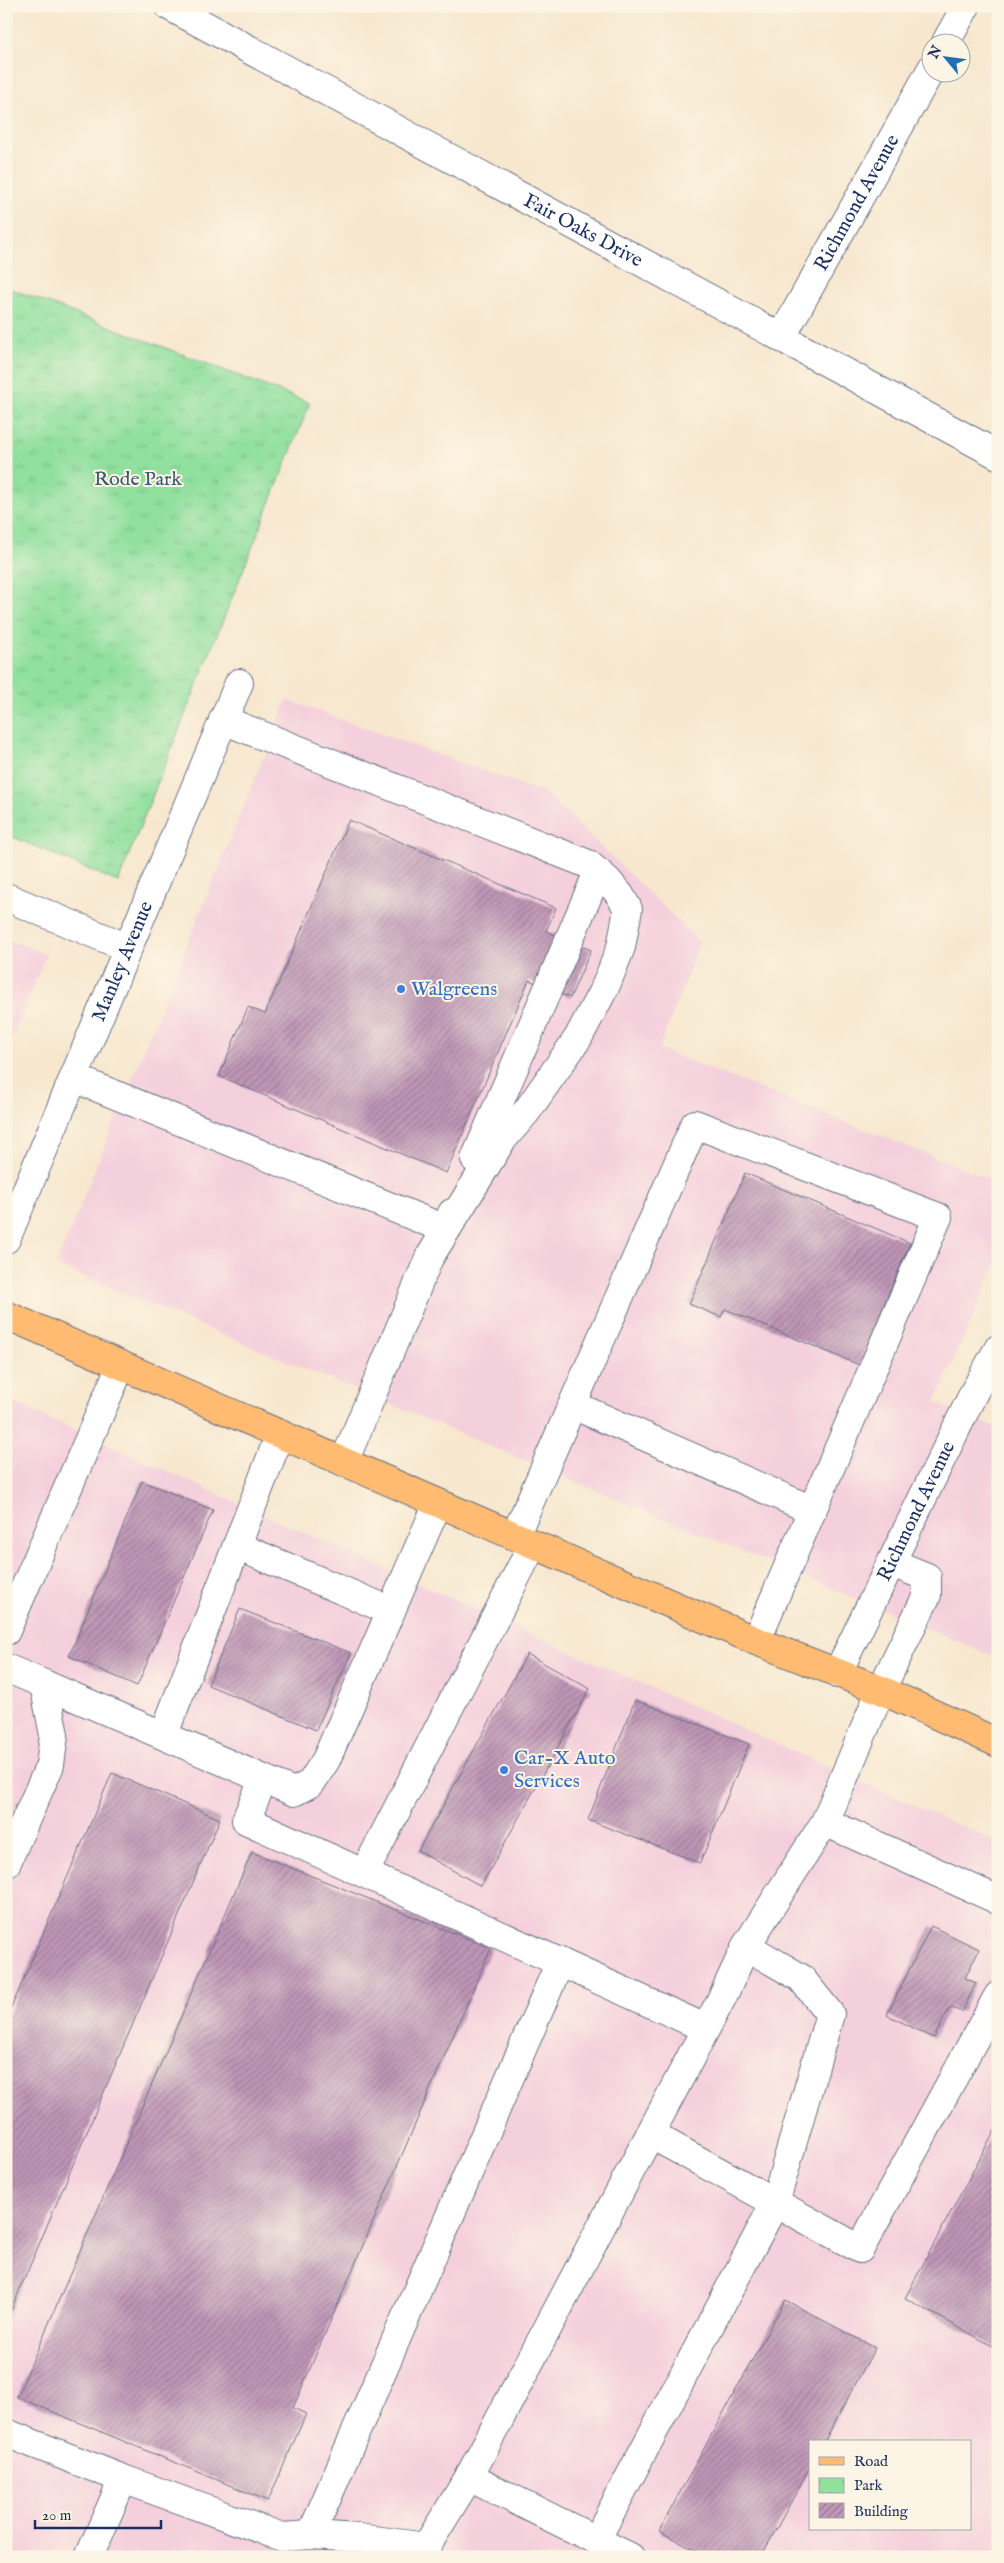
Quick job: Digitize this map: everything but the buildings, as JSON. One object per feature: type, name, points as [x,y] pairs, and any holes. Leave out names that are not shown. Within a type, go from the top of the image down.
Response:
[{"type":"main road","points":[[6,1315],[756,1641],[881,1690],[998,1743]]},
{"type":"street","name":"Fair Oaks Drive","points":[[169,6],[998,455]]},
{"type":"street","points":[[952,32],[966,6]]},
{"type":"street","name":"Richmond Avenue","points":[[781,338],[924,82]]},
{"type":"street","name":"Manley Avenue","points":[[6,1239],[239,683]]},
{"type":"street","points":[[223,720],[588,864],[620,895],[628,909],[621,947],[606,985],[578,1038],[527,1111],[502,1140],[445,1229],[429,1258],[344,1462]]},
{"type":"street","points":[[445,1229],[598,872]]},
{"type":"street","points":[[6,897],[128,948]]},
{"type":"street","points":[[74,1078],[445,1229]]},
{"type":"street","points":[[364,1872],[524,1540],[573,1405],[695,1124],[938,1217],[756,1641]]},
{"type":"street","name":"Richmond Avenue","points":[[837,1674],[974,1392],[998,1349]]},
{"type":"street","points":[[6,1631],[121,1365]]},
{"type":"street","points":[[573,1405],[812,1510]]},
{"type":"street","points":[[164,1734],[280,1434]]},
{"type":"street","points":[[6,1668],[164,1734],[263,1780],[294,1792],[311,1783],[326,1760],[438,1503]]},
{"type":"street","points":[[237,1546],[391,1611]]},
{"type":"street","points":[[6,2433],[123,2479],[282,2536],[311,2534],[360,2538],[423,2552],[469,2477],[706,2028],[746,1946],[825,1822],[881,1690],[927,1595],[929,1586],[927,1577],[892,1563]]},
{"type":"street","points":[[6,1864],[13,1829],[50,1765],[54,1735],[44,1684]]},
{"type":"street","points":[[263,1780],[246,1820],[706,2028]]},
{"type":"street","points":[[825,1822],[998,1900]]},
{"type":"street","points":[[596,2540],[775,2203],[830,2014],[801,1978],[746,1946]]},
{"type":"street","points":[[311,2534],[560,1962]]},
{"type":"street","points":[[650,2134],[860,2250],[998,1996]]},
{"type":"street","points":[[469,2477],[630,2557]]},
{"type":"street","points":[[89,2557],[123,2479]]},
{"type":"shaded area","points":[[287,700],[545,793],[700,942],[659,1049],[998,1182],[998,1260],[935,1402],[998,1429],[998,1658],[56,1265]]},
{"type":"shaded area","points":[[6,938],[46,955],[6,1051]]},
{"type":"shaded area","points":[[6,1399],[998,1843],[998,2557],[6,2557]]},
{"type":"green space","name":"Rode Park","points":[[6,287],[310,403],[118,882],[6,834]]},
{"type":"place","name":"Walgreens","points":[[401,989]]},
{"type":"place","name":"Car-X Auto Services","points":[[504,1770]]}]
